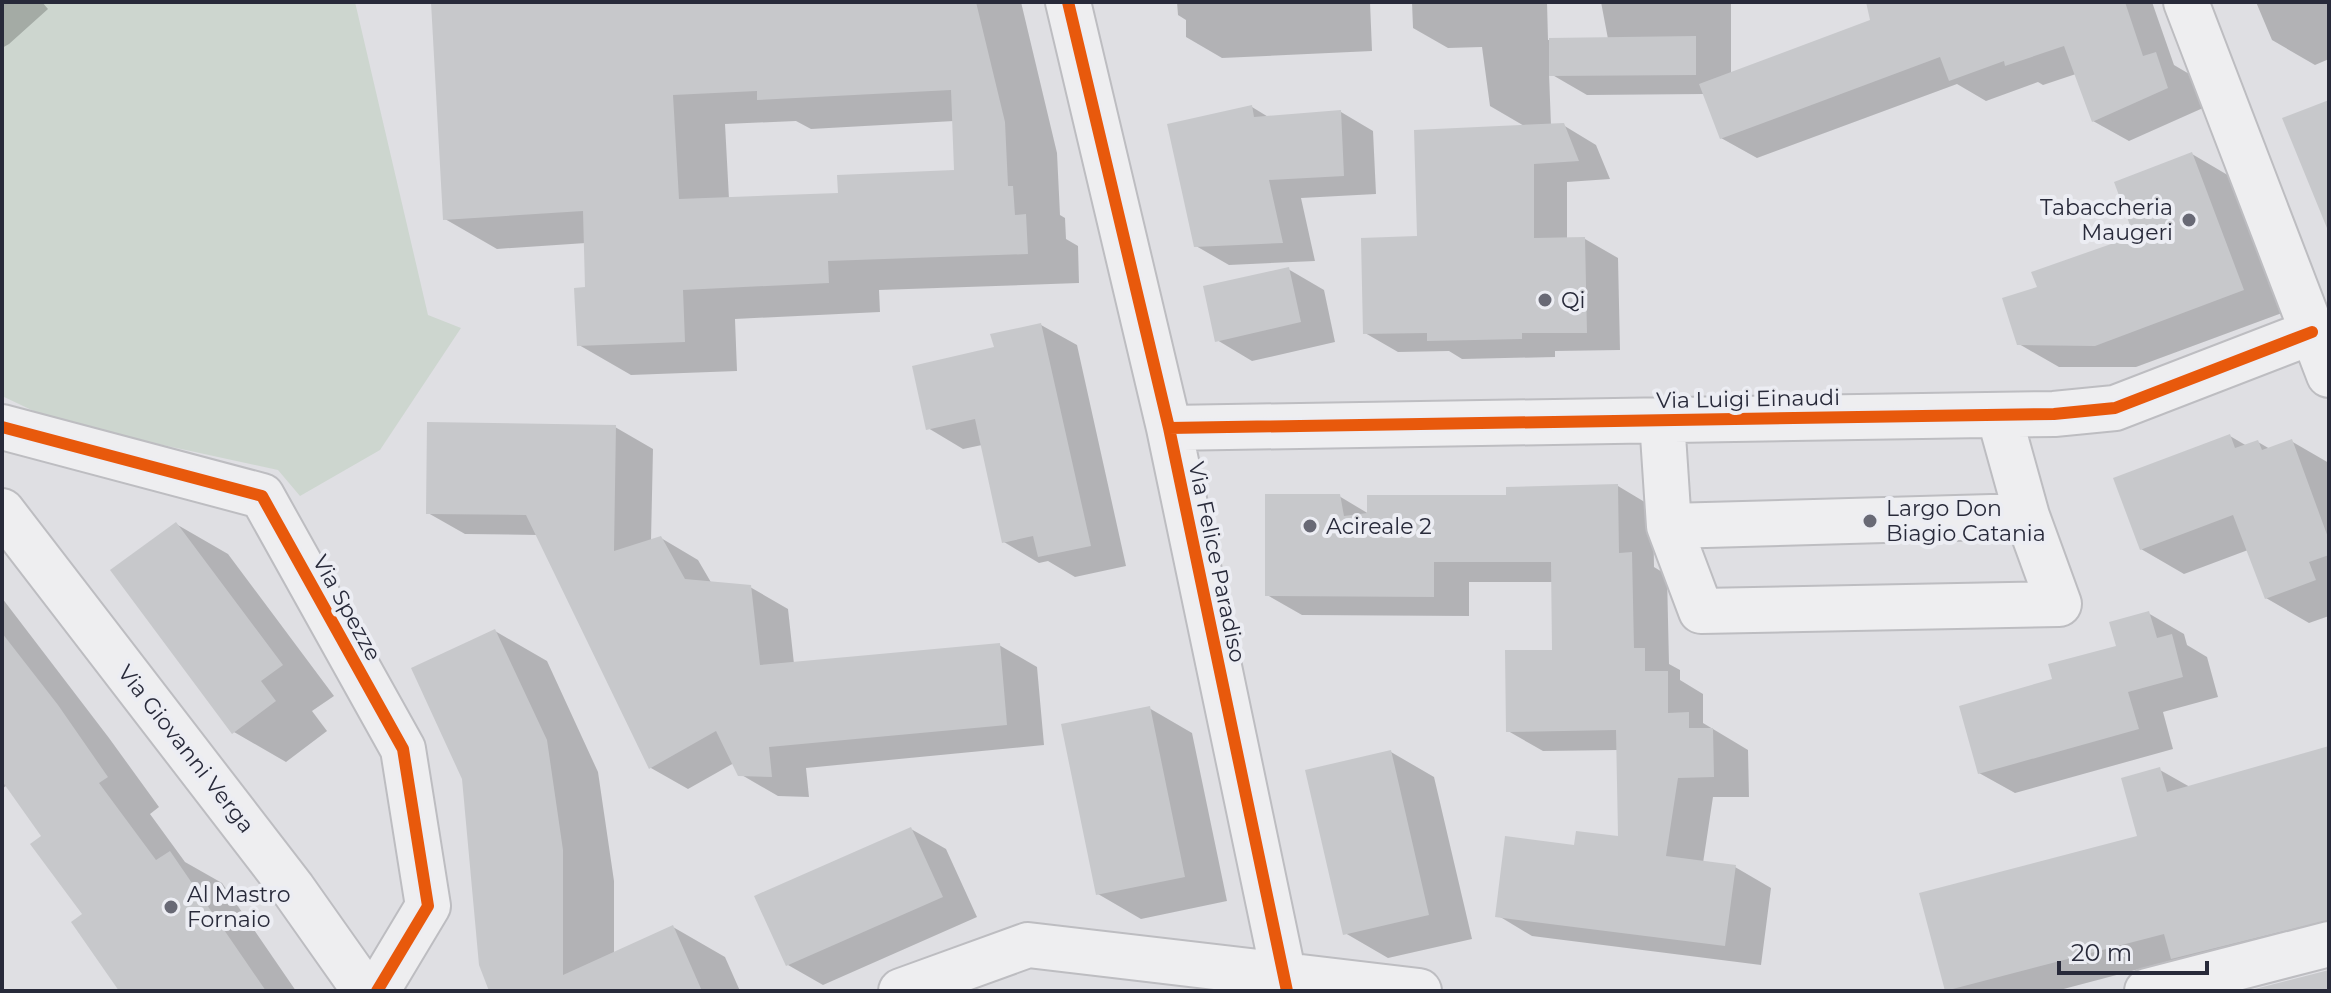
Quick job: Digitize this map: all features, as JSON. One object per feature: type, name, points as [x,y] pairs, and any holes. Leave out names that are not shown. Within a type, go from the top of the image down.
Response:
[{"type":"street","name":"Via Felice Paradiso","points":[[1068,2],[1169,428],[1285,982]]},
{"type":"street","points":[[2186,2],[2329,375]]},
{"type":"street","name":"Via Luigi Einaudi","points":[[1169,428],[2054,414],[2115,408],[2312,332]]},
{"type":"street","points":[[1662,420],[1669,526],[1701,611],[2059,604],[2027,516],[1999,415]]},
{"type":"street","name":"Via Spezze","points":[[2,427],[262,496],[403,749],[428,906],[377,991]]},
{"type":"street","name":"Via Giovanni Verga","points":[[2,511],[293,889],[365,991]]},
{"type":"street","points":[[1669,526],[2027,516]]},
{"type":"street","points":[[2147,991],[2329,944]]},
{"type":"street","points":[[901,991],[1028,945],[1285,982],[1419,991]]},
{"type":"shaded area","points":[[2,2],[355,2],[428,315],[461,328],[380,450],[300,496],[278,470],[57,422],[2,396]]},
{"type":"building","points":[[431,2],[976,2],[1005,122],[1008,186],[1013,186],[1015,215],[1026,214],[1028,254],[828,261],[829,283],[683,290],[685,342],[577,346],[574,288],[585,287],[583,211],[443,220]],"holes":[[[951,90],[954,170],[837,175],[838,193],[679,199],[673,95],[757,91],[757,100]]]},
{"type":"building","points":[[1866,2],[2125,2],[2143,56],[2156,52],[2168,88],[2092,122],[2064,46],[2005,66],[2004,61],[1949,81],[1940,57],[1720,139],[1699,84],[1870,20]]},
{"type":"building","points":[[1696,36],[1696,75],[1549,76],[1549,38]]},
{"type":"building","points":[[2329,100],[2329,233],[2282,118]]},
{"type":"building","points":[[1252,105],[1254,117],[1341,110],[1344,176],[1269,180],[1283,243],[1194,247],[1167,124]]},
{"type":"building","points":[[1564,123],[1579,161],[1534,164],[1534,238],[1585,237],[1587,333],[1522,333],[1522,339],[1427,341],[1427,333],[1363,334],[1361,238],[1417,236],[1414,130]]},
{"type":"building","points":[[2192,152],[2244,290],[2095,346],[2017,345],[2002,298],[2037,287],[2031,272],[2134,236],[2114,182]]},
{"type":"building","points":[[1289,267],[1301,322],[1215,342],[1203,286]]},
{"type":"building","points":[[1041,323],[1091,546],[1038,557],[1033,536],[1002,543],[975,419],[926,430],[912,366],[994,347],[990,334]]},
{"type":"building","points":[[427,422],[616,425],[614,551],[661,536],[685,579],[751,585],[760,665],[1000,643],[1007,725],[769,747],[772,777],[738,776],[716,731],[649,769],[526,515],[426,514]]},
{"type":"building","points":[[2230,434],[2235,448],[2258,440],[2262,450],[2292,439],[2329,540],[2329,555],[2309,562],[2316,580],[2265,599],[2233,515],[2140,550],[2113,478]]},
{"type":"building","points":[[1618,484],[1619,553],[1632,552],[1634,648],[1645,648],[1645,671],[1668,671],[1668,713],[1689,712],[1689,728],[1713,728],[1714,777],[1678,778],[1666,856],[1736,865],[1725,946],[1495,917],[1505,836],[1574,845],[1576,831],[1618,836],[1616,730],[1506,732],[1505,650],[1552,650],[1551,562],[1434,562],[1434,597],[1265,596],[1265,494],[1340,494],[1344,516],[1367,513],[1367,495],[1506,495],[1506,487]]},
{"type":"building","points":[[176,522],[283,665],[261,681],[276,701],[232,734],[110,570]]},
{"type":"building","points":[[2149,611],[2157,638],[2172,634],[2183,677],[2128,692],[2139,729],[1978,774],[1959,706],[2052,679],[2048,664],[2116,646],[2109,622]]},
{"type":"building","points":[[495,629],[547,740],[563,850],[563,975],[673,925],[702,991],[489,991],[479,965],[462,779],[411,668]]},
{"type":"building","points":[[2,633],[58,705],[108,777],[99,783],[156,860],[170,851],[266,991],[119,991],[71,922],[82,914],[30,844],[41,836],[2,781]]},
{"type":"building","points":[[1150,706],[1185,877],[1096,895],[1061,724]]},
{"type":"building","points":[[2329,746],[2329,920],[2171,959],[2164,934],[1945,991],[1919,893],[2137,836],[2121,778],[2160,767],[2167,792]]},
{"type":"building","points":[[1391,750],[1429,915],[1343,935],[1305,770]]},
{"type":"building","points":[[911,827],[943,897],[786,966],[754,896]]},
{"type":"building","points":[[2329,970],[2329,991],[2247,991]]},
{"type":"cycle path","points":[[1068,2],[1169,428],[1287,991]]},
{"type":"cycle path","points":[[1169,428],[2054,414],[2115,408],[2312,332]]},
{"type":"cycle path","points":[[2,427],[262,496],[403,749],[428,906],[377,991]]},
{"type":"place","name":"Tabaccheria Maugeri","points":[[2189,220]]},
{"type":"place","name":"Qi","points":[[1545,300]]},
{"type":"place","name":"Largo Don Biagio Catania","points":[[1870,521]]},
{"type":"place","name":"Acireale 2","points":[[1310,526]]},
{"type":"place","name":"Al Mastro Fornaio","points":[[171,907]]}]
